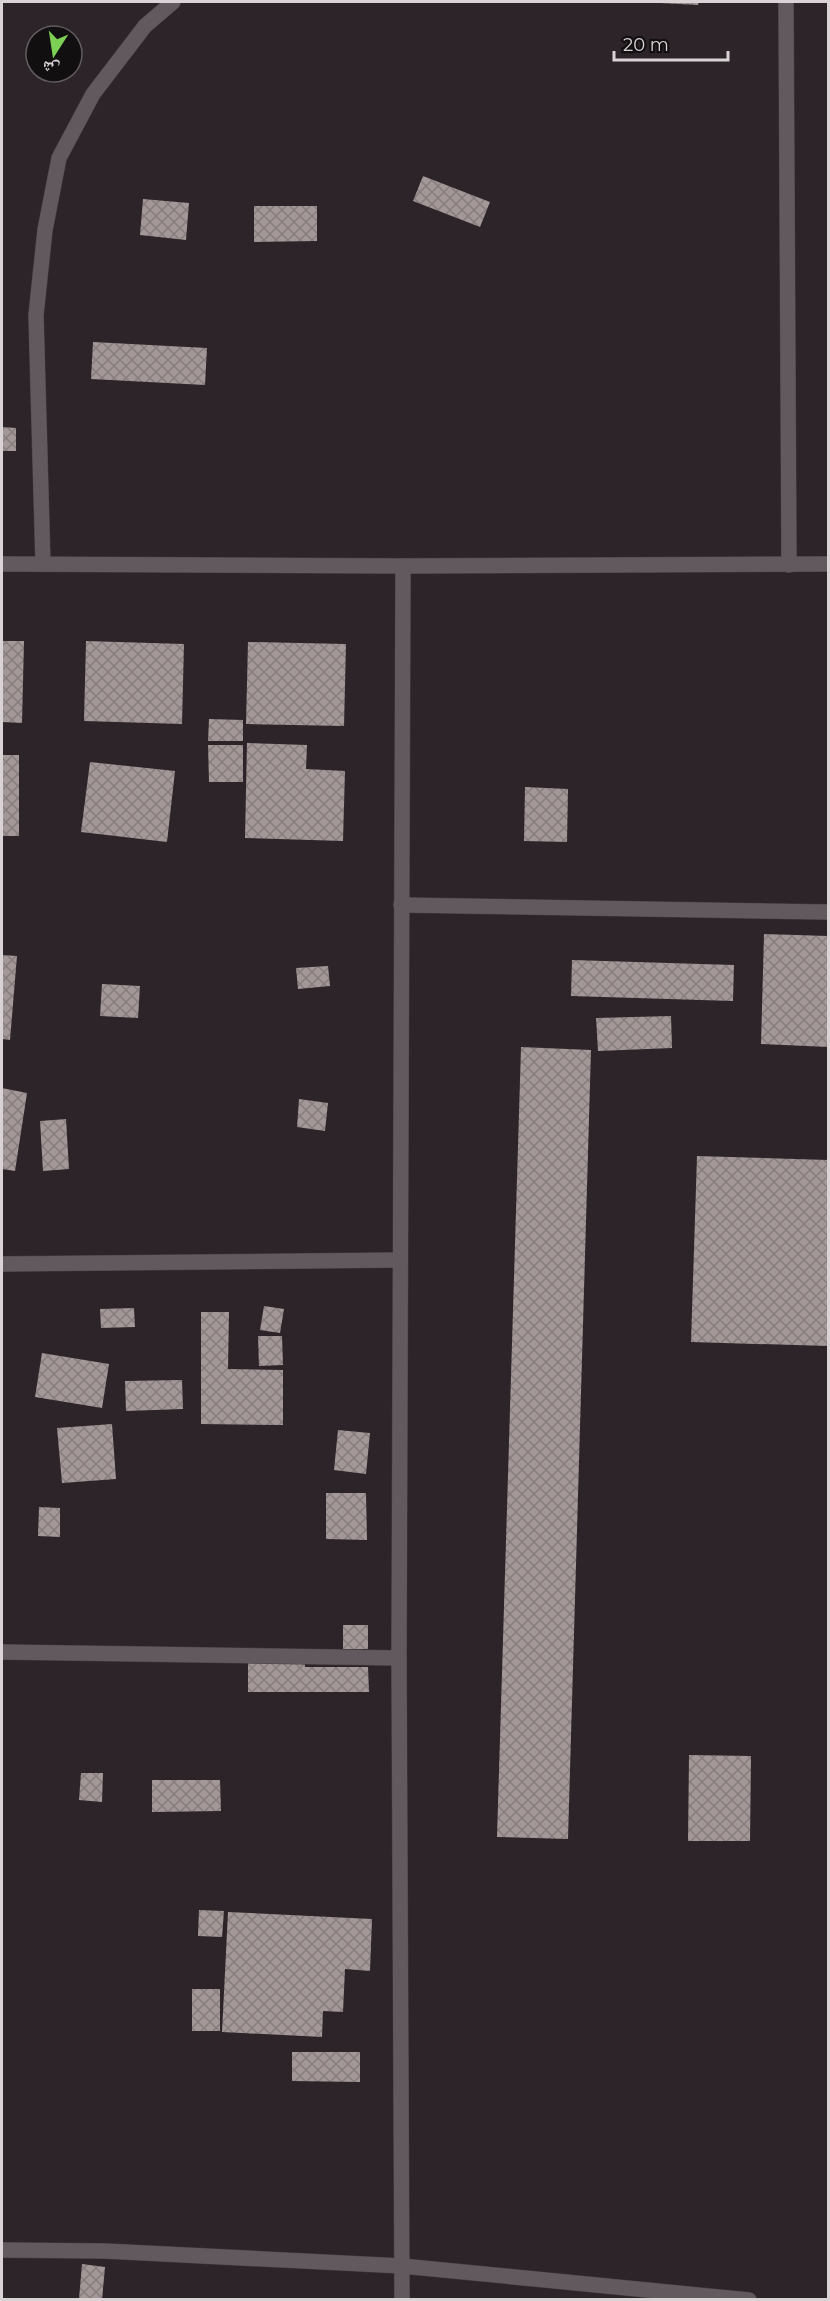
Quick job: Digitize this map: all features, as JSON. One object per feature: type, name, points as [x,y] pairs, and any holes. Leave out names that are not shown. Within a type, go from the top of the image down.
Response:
[{"type":"street","points":[[43,564],[36,315],[45,230],[58,158],[93,94],[145,26],[174,2]]},
{"type":"street","points":[[786,2],[789,565]]},
{"type":"street","points":[[2,564],[403,566],[828,564]]},
{"type":"street","points":[[402,2300],[399,1658],[403,566]]},
{"type":"street","points":[[401,905],[828,912]]},
{"type":"street","points":[[2,1264],[400,1260]]},
{"type":"street","points":[[2,1652],[399,1658]]},
{"type":"street","points":[[2,2250],[105,2251],[402,2266],[749,2300]]},
{"type":"building","points":[[660,2],[699,2],[698,5]]},
{"type":"building","points":[[423,176],[490,202],[480,227],[413,201]]},
{"type":"building","points":[[143,199],[189,203],[186,240],[140,235]]},
{"type":"building","points":[[254,206],[317,206],[317,241],[254,242]]},
{"type":"building","points":[[93,342],[207,348],[205,385],[91,379]]},
{"type":"building","points":[[2,427],[16,428],[16,451],[2,451]]},
{"type":"building","points":[[2,641],[24,641],[22,723],[2,722]]},
{"type":"building","points":[[86,641],[184,644],[182,724],[84,721]]},
{"type":"building","points":[[248,642],[346,644],[344,726],[246,724]]},
{"type":"building","points":[[209,719],[243,720],[243,741],[208,741]]},
{"type":"building","points":[[247,743],[307,745],[306,769],[345,771],[343,841],[245,838]]},
{"type":"building","points":[[208,745],[243,745],[243,782],[209,782]]},
{"type":"building","points":[[2,755],[19,755],[19,836],[2,836]]},
{"type":"building","points":[[90,762],[175,771],[167,842],[81,832]]},
{"type":"building","points":[[525,787],[568,789],[567,842],[524,841]]},
{"type":"building","points":[[764,934],[828,936],[828,1047],[761,1044]]},
{"type":"building","points":[[2,955],[17,956],[10,1040],[2,1039]]},
{"type":"building","points":[[572,960],[734,965],[733,1001],[571,996]]},
{"type":"building","points":[[328,966],[330,986],[298,989],[296,968]]},
{"type":"building","points":[[102,984],[140,986],[138,1018],[100,1016]]},
{"type":"building","points":[[671,1016],[672,1048],[598,1051],[596,1018]]},
{"type":"building","points":[[521,1047],[591,1050],[568,1839],[497,1837]]},
{"type":"building","points":[[2,1088],[27,1093],[15,1171],[2,1169]]},
{"type":"building","points":[[299,1099],[328,1103],[325,1131],[297,1127]]},
{"type":"building","points":[[66,1119],[69,1169],[43,1171],[40,1121]]},
{"type":"building","points":[[697,1156],[828,1160],[828,1346],[691,1342]]},
{"type":"building","points":[[264,1306],[284,1309],[280,1333],[260,1330]]},
{"type":"building","points":[[134,1308],[135,1327],[101,1328],[100,1309]]},
{"type":"building","points":[[201,1312],[229,1312],[228,1369],[283,1370],[283,1425],[201,1424]]},
{"type":"building","points":[[258,1336],[282,1336],[283,1365],[259,1366]]},
{"type":"building","points":[[42,1353],[109,1364],[102,1408],[35,1397]]},
{"type":"building","points":[[182,1380],[183,1409],[126,1411],[125,1381]]},
{"type":"building","points":[[112,1424],[116,1479],[62,1483],[57,1428]]},
{"type":"building","points":[[338,1430],[370,1433],[366,1474],[334,1470]]},
{"type":"building","points":[[326,1493],[366,1493],[367,1540],[326,1539]]},
{"type":"building","points":[[39,1507],[60,1508],[60,1537],[38,1536]]},
{"type":"building","points":[[343,1625],[368,1625],[368,1649],[343,1649]]},
{"type":"building","points":[[304,1655],[305,1667],[368,1667],[369,1692],[248,1692],[248,1656]]},
{"type":"building","points":[[689,1755],[751,1756],[750,1841],[688,1841]]},
{"type":"building","points":[[81,1773],[103,1773],[102,1802],[79,1800]]},
{"type":"building","points":[[152,1780],[220,1780],[221,1811],[152,1812]]},
{"type":"building","points":[[199,1910],[224,1911],[222,1937],[198,1936]]},
{"type":"building","points":[[228,1912],[372,1919],[370,1971],[345,1969],[343,2012],[323,2011],[322,2037],[222,2032]]},
{"type":"building","points":[[192,1989],[220,1989],[220,2031],[192,2031]]},
{"type":"building","points":[[292,2052],[360,2052],[360,2082],[292,2081]]},
{"type":"building","points":[[82,2264],[105,2267],[102,2300],[79,2299]]}]
